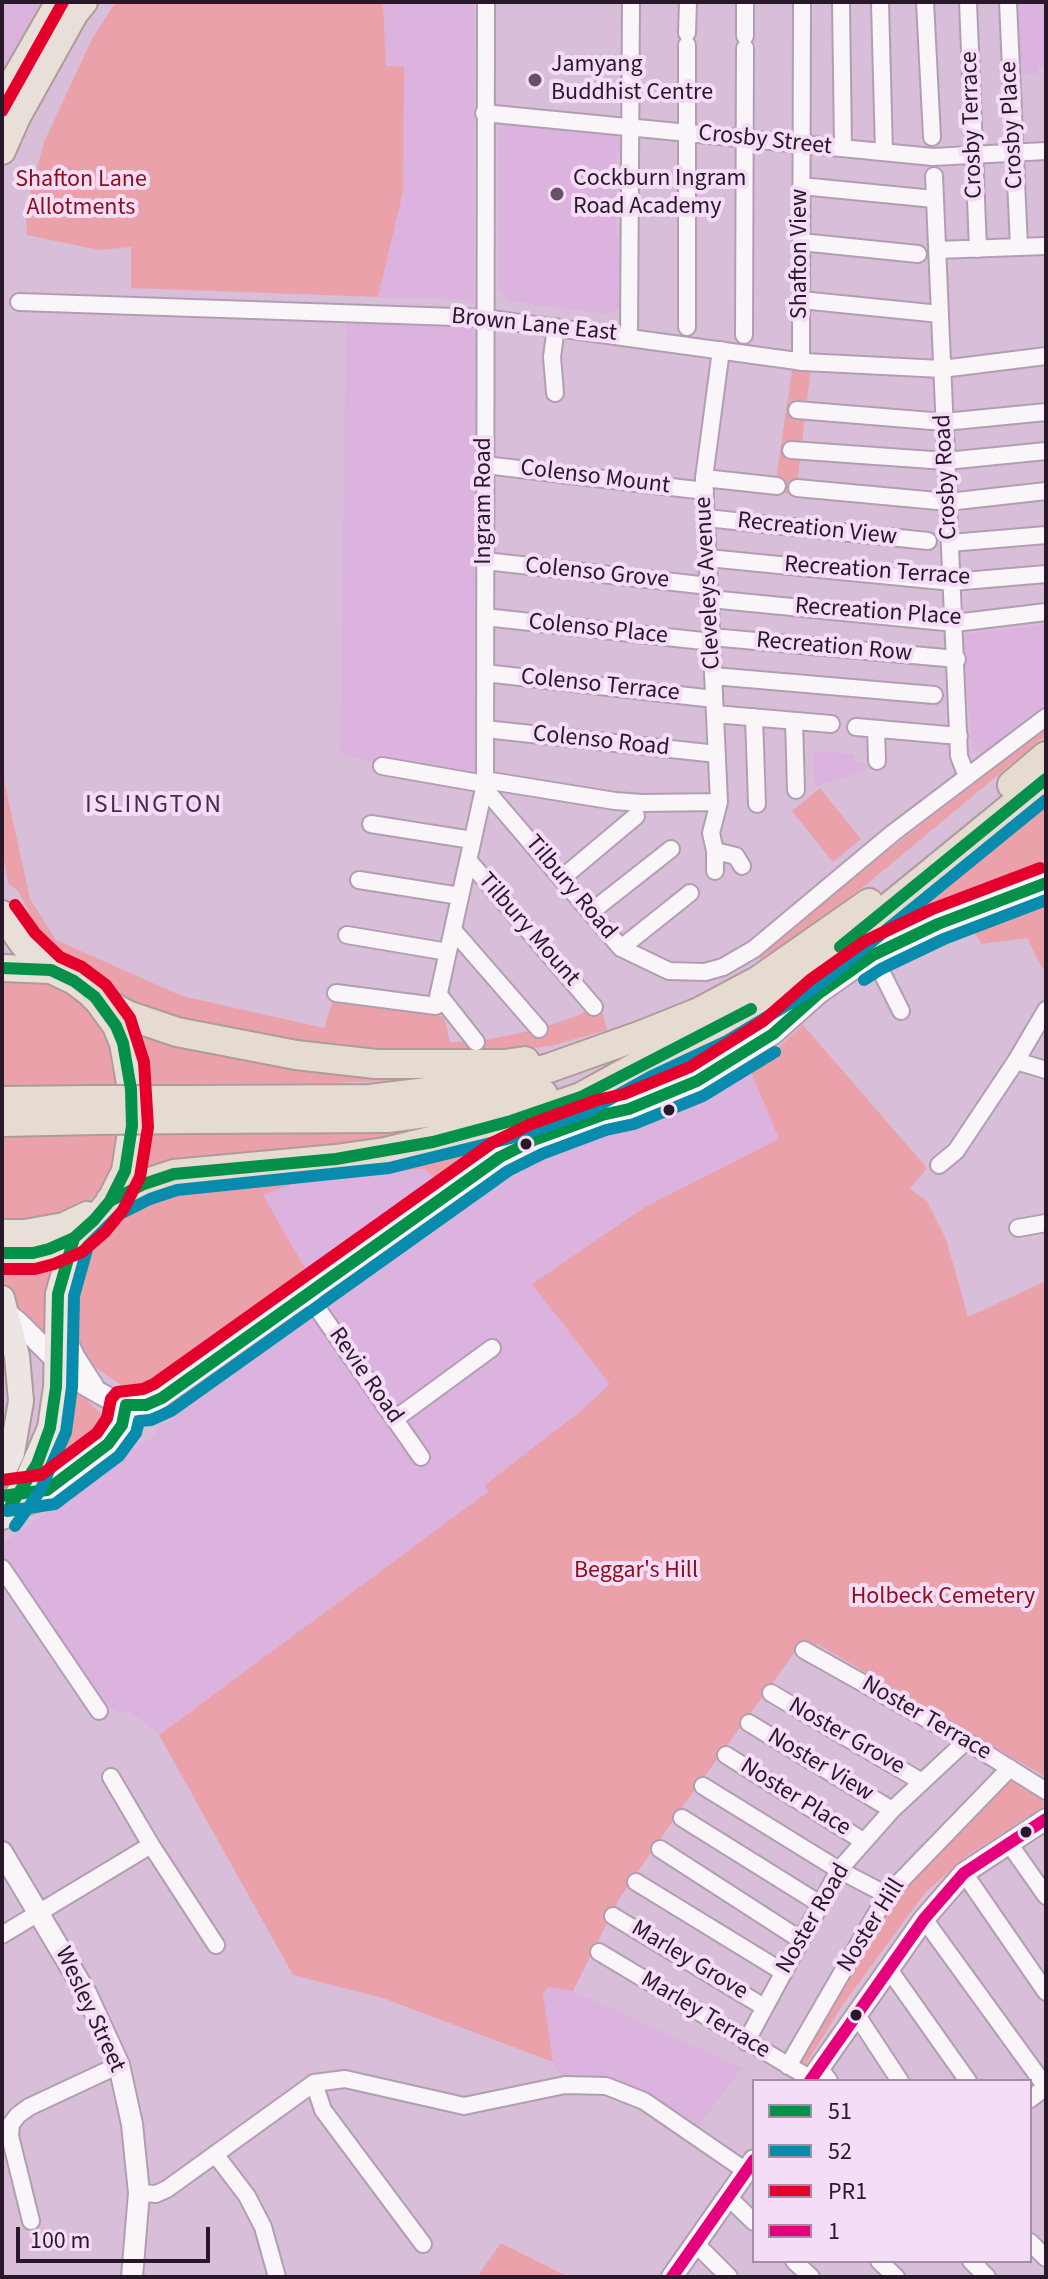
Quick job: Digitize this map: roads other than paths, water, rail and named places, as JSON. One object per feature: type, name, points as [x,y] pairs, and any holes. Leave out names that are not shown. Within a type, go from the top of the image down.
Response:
[{"type":"highway","points":[[2,101],[59,2]]},
{"type":"highway","points":[[2,151],[17,117],[84,2]]},
{"type":"highway","points":[[2,1233],[25,1233],[64,1226],[157,1178],[174,1174],[336,1159],[433,1142],[511,1121],[581,1097],[641,1050],[699,1012],[759,980],[869,903],[1046,756]]},
{"type":"highway","points":[[2,1101],[94,1110],[189,1109],[370,1099],[492,1084],[641,1050],[719,1027],[807,974],[1046,779]]},
{"type":"highway","points":[[2,914],[23,944],[51,970],[127,1015],[177,1032],[296,1055],[376,1064],[505,1064],[554,1056],[641,1050]]},
{"type":"highway","points":[[2,968],[51,970]]},
{"type":"highway","points":[[2,1253],[33,1253],[74,1238],[110,1201],[125,1171],[132,1126],[131,1089],[123,1043],[116,1026],[95,997]]},
{"type":"highway","points":[[2,1122],[94,1110]]},
{"type":"main road","points":[[5,1514],[37,1464],[50,1428],[57,1362],[58,1294],[74,1238]]},
{"type":"main road","points":[[2,1474],[12,1453],[21,1401],[17,1356],[5,1306]]},
{"type":"street","name":"Ingram Road","points":[[439,995],[485,784],[486,2]]},
{"type":"street","points":[[629,336],[631,2]]},
{"type":"street","points":[[687,327],[688,2]]},
{"type":"street","points":[[744,335],[745,2]]},
{"type":"street","name":"Shafton View","points":[[801,362],[802,2]]},
{"type":"street","points":[[841,2],[843,148]]},
{"type":"street","points":[[880,2],[884,152]]},
{"type":"street","points":[[925,2],[932,137]]},
{"type":"street","name":"Crosby Terrace","points":[[968,2],[978,249]]},
{"type":"street","name":"Crosby Place","points":[[1008,2],[1019,247]]},
{"type":"street","name":"Crosby Street","points":[[484,113],[933,157],[1046,151]]},
{"type":"street","name":"Crosby Road","points":[[934,176],[959,756],[967,777]]},
{"type":"street","points":[[801,186],[934,199]]},
{"type":"street","points":[[801,242],[918,254]]},
{"type":"street","points":[[937,250],[1046,246]]},
{"type":"street","points":[[801,300],[940,314]]},
{"type":"street","name":"Brown Lane East","points":[[19,302],[484,318],[801,362],[942,369],[1046,356]]},
{"type":"street","points":[[555,393],[552,357],[556,327]]},
{"type":"street","name":"Cleveleys Avenue","points":[[715,871],[711,833],[717,809],[717,754],[704,484],[721,350]]},
{"type":"street","points":[[552,357],[570,360]]},
{"type":"street","points":[[797,410],[944,422],[1046,412]]},
{"type":"street","points":[[791,450],[946,461],[1046,451]]},
{"type":"street","name":"Colenso Mount","points":[[485,465],[704,484],[777,486]]},
{"type":"street","points":[[797,488],[948,502],[1046,491]]},
{"type":"street","name":"Recreation View","points":[[706,518],[928,541]]},
{"type":"street","points":[[950,543],[1046,535]]},
{"type":"street","name":"Recreation Terrace","points":[[708,558],[952,582],[1046,574]]},
{"type":"street","name":"Colenso Grove","points":[[485,561],[710,592]]},
{"type":"street","name":"Recreation Place","points":[[710,592],[955,623],[1046,612]]},
{"type":"street","name":"Colenso Place","points":[[485,617],[712,640]]},
{"type":"street","name":"Recreation Row","points":[[712,640],[957,659]]},
{"type":"street","name":"Colenso Terrace","points":[[485,673],[714,706],[754,717],[831,724]]},
{"type":"street","points":[[713,676],[934,695]]},
{"type":"street","points":[[754,717],[757,804]]},
{"type":"street","points":[[967,777],[1046,717]]},
{"type":"street","points":[[794,721],[796,790]]},
{"type":"street","points":[[856,727],[959,736]]},
{"type":"street","name":"Colenso Road","points":[[485,729],[717,754]]},
{"type":"street","points":[[876,729],[877,761]]},
{"type":"street","points":[[382,766],[485,784],[717,809]]},
{"type":"street","name":"Tilbury Road","points":[[485,784],[621,948],[669,971],[705,972],[741,957],[967,777]]},
{"type":"street","points":[[562,878],[636,816]]},
{"type":"street","points":[[371,824],[472,840]]},
{"type":"street","points":[[591,912],[671,849]]},
{"type":"street","points":[[715,851],[736,856],[742,866]]},
{"type":"street","name":"Tilbury Mount","points":[[468,860],[587,1005]]},
{"type":"street","points":[[359,880],[460,896]]},
{"type":"street","points":[[5,1306],[75,1379],[126,1405],[146,1405],[162,1398],[500,1157],[536,1139],[642,1104],[697,1081],[773,1034],[819,993],[873,955],[938,924],[1046,883]]},
{"type":"street","points":[[621,948],[690,893]]},
{"type":"street","points":[[453,930],[521,1021],[539,1029]]},
{"type":"street","points":[[347,935],[448,952]]},
{"type":"street","points":[[873,955],[901,1011]]},
{"type":"street","points":[[336,993],[436,1006],[439,995]]},
{"type":"street","points":[[439,995],[459,1032],[476,1042]]},
{"type":"street","points":[[939,1165],[960,1159],[1046,1010]]},
{"type":"street","points":[[1016,1061],[1046,1070]]},
{"type":"street","points":[[1018,1228],[1046,1223]]},
{"type":"street","name":"Revie Road","points":[[308,1295],[421,1457]]},
{"type":"street","points":[[58,1323],[95,1391]]},
{"type":"street","points":[[395,1419],[492,1348]]},
{"type":"street","points":[[5,1514],[37,1501],[108,1444],[122,1425],[126,1405]]},
{"type":"street","points":[[2,1568],[99,1711]]},
{"type":"street","name":"Noster Terrace","points":[[804,1650],[966,1741],[1046,1791]]},
{"type":"street","name":"Noster Grove","points":[[771,1693],[922,1782]]},
{"type":"street","name":"Noster View","points":[[749,1723],[892,1810]]},
{"type":"street","name":"Noster Road","points":[[746,2042],[839,1870],[892,1810],[966,1741]]},
{"type":"street","name":"Noster Place","points":[[726,1755],[863,1841]]},
{"type":"street","name":"Noster Hill","points":[[788,2066],[887,1895],[1010,1768]]},
{"type":"street","points":[[111,1777],[216,1945]]},
{"type":"street","points":[[703,1786],[839,1870],[887,1895]]},
{"type":"street","points":[[682,1818],[820,1904]]},
{"type":"street","points":[[817,2077],[888,1968],[924,1919],[964,1873],[1046,1819]]},
{"type":"street","points":[[1008,1842],[1046,1896]]},
{"type":"street","points":[[2,1935],[151,1845]]},
{"type":"street","points":[[660,1849],[801,1940]]},
{"type":"street","name":"Wesley Street","points":[[2,1852],[86,1993],[119,2065],[132,2124],[139,2193],[132,2277]]},
{"type":"street","points":[[964,1873],[1046,1992]]},
{"type":"street","points":[[636,1882],[783,1972]]},
{"type":"street","name":"Marley Grove","points":[[613,1916],[764,2007]]},
{"type":"street","points":[[924,1919],[1046,2087]]},
{"type":"street","name":"Marley Terrace","points":[[599,1952],[746,2042],[788,2066],[817,2077]]},
{"type":"street","points":[[888,1968],[967,2079]]},
{"type":"street","points":[[856,2014],[899,2079]]},
{"type":"street","points":[[31,2221],[10,2136],[11,2124],[29,2107],[119,2065]]},
{"type":"street","points":[[139,2193],[156,2194],[167,2189],[314,2083],[345,2079],[464,2106],[565,2085],[606,2086],[644,2101],[750,2166],[672,2277]]},
{"type":"street","points":[[314,2083],[323,2110],[423,2244]]},
{"type":"street","points":[[215,2154],[247,2196],[271,2253],[277,2277]]},
{"type":"street","points":[[728,2197],[752,2220]]},
{"type":"street","points":[[696,2244],[729,2277]]},
{"type":"street","points":[[796,2263],[811,2277]]},
{"type":"street","points":[[881,2263],[896,2277]]},
{"type":"place","name":"Jamyang Buddhist Centre","points":[[535,80]]},
{"type":"place","name":"Cockburn Ingram Road Academy","points":[[557,194]]},
{"type":"district","name":"ISLINGTON","points":[[154,806]]},
{"type":"park label","name":"Shafton Lane Allotments","points":[[81,195]]},
{"type":"park label","name":"Beggar's Hill","points":[[636,1572]]},
{"type":"park label","name":"Holbeck Cemetery","points":[[943,1598]]}]
